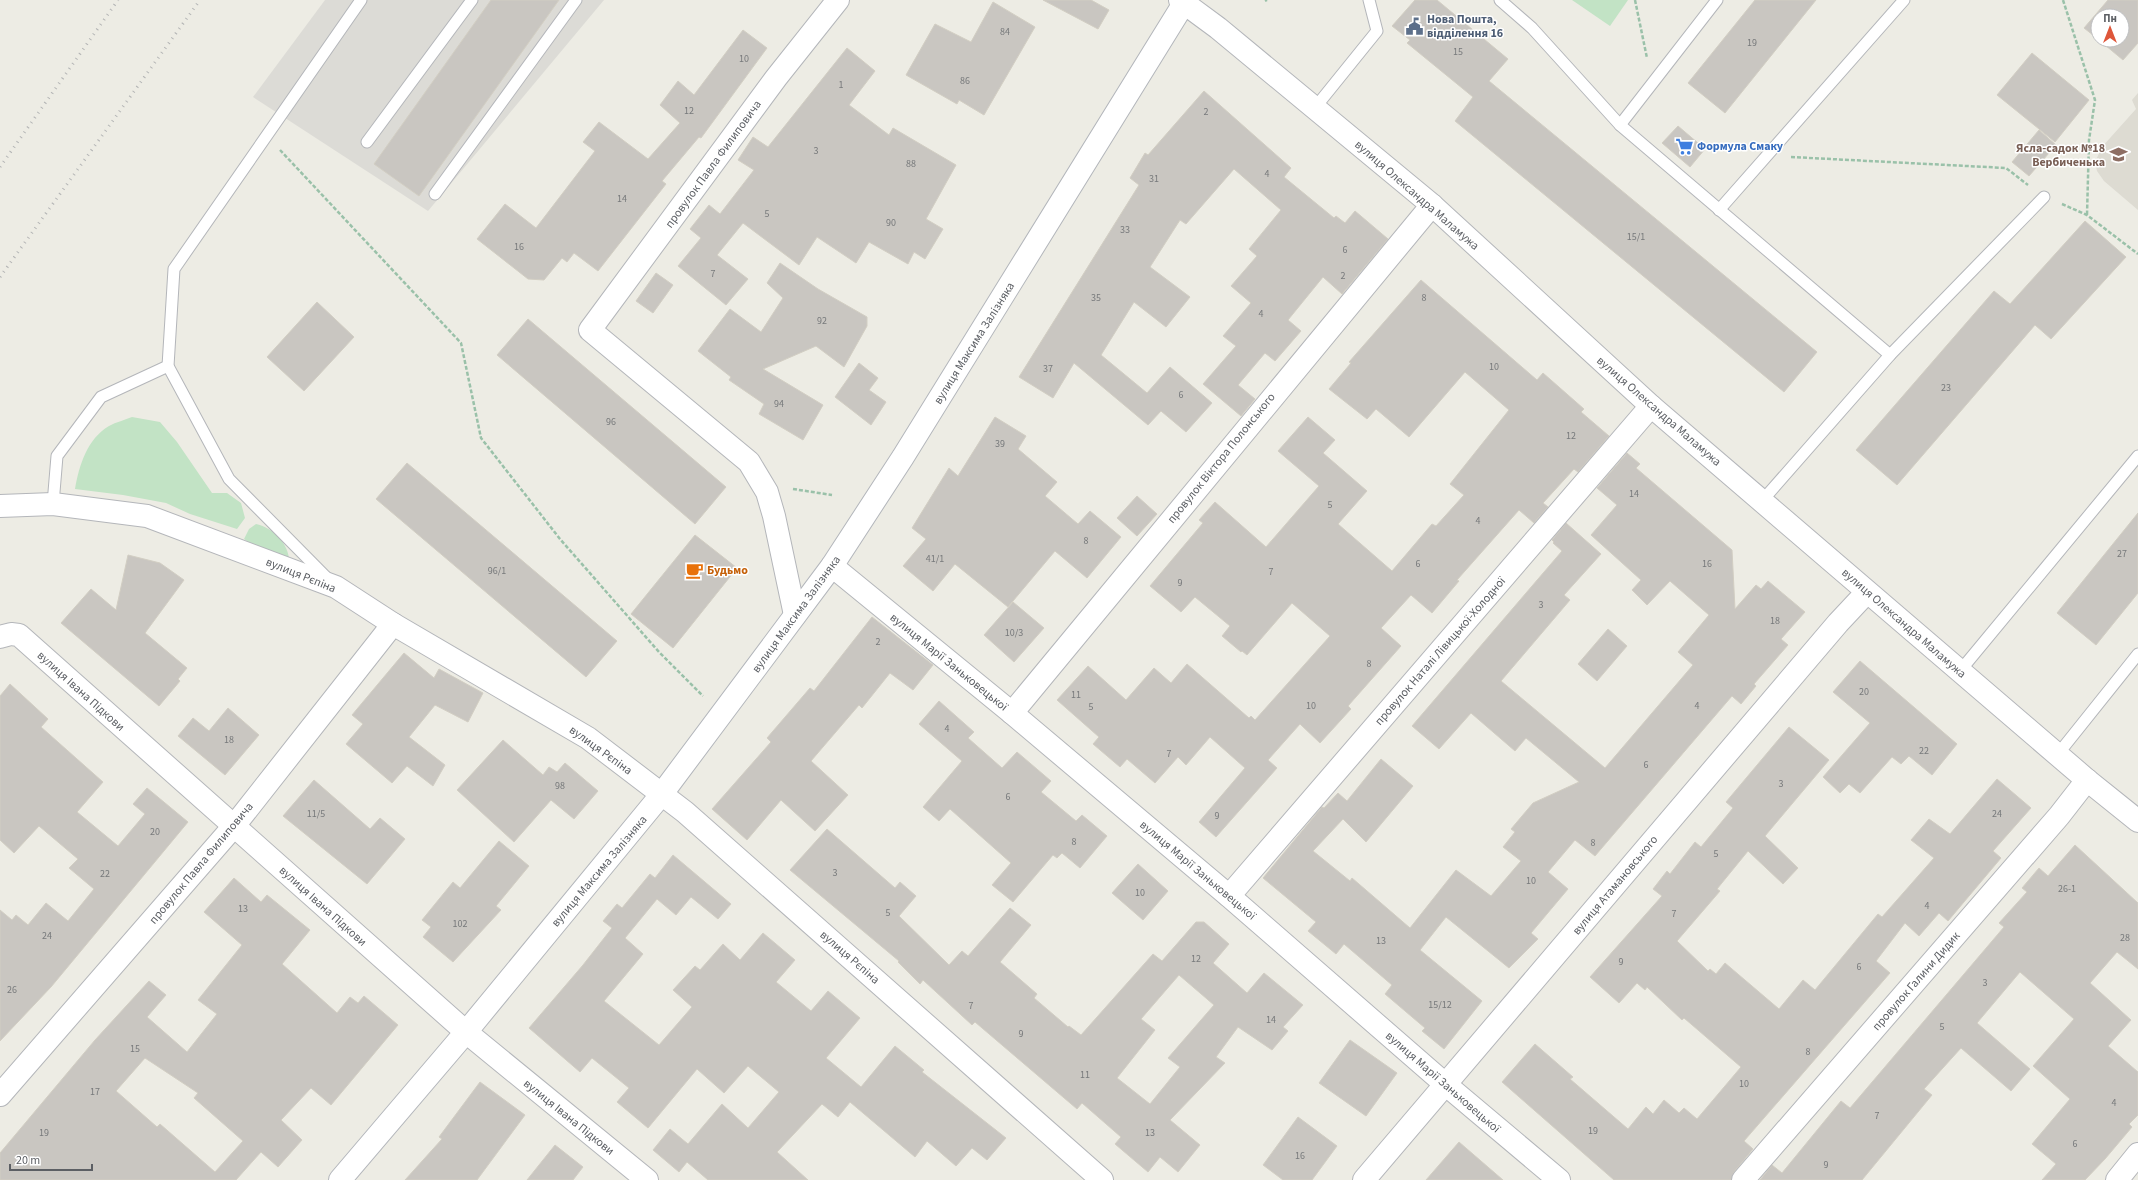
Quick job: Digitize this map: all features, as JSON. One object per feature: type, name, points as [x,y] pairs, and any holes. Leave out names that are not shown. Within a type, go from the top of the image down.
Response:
[{"type":"street","name":"провулок Павла Филиповича","points":[[762,484],[749,462],[590,330],[776,78],[838,0]]},
{"type":"street","name":"вулиця Олександра Маламужа","points":[[1183,1],[1432,205],[1651,406],[2087,780],[2138,821]]},
{"type":"street","name":"вулиця Максима Залізняка","points":[[340,1180],[466,1032],[661,795],[722,716],[832,566],[903,457],[1183,1]]},
{"type":"street","name":"провулок Віктора Полонського","points":[[1012,713],[1432,205]]},
{"type":"street","name":"провулок Наталі Лівицької-Холодної","points":[[1229,896],[1651,406]]},
{"type":"street","points":[[762,484],[767,492],[774,516],[795,615]]},
{"type":"street","name":"вулиця Рєпіна","points":[[0,506],[53,504],[147,516],[336,587],[393,624],[588,738],[685,812],[1102,1180]]},
{"type":"street","name":"вулиця Марії Заньковецької","points":[[832,566],[1012,713],[1229,896],[1445,1084],[1559,1180]]},
{"type":"street","name":"вулиця Атамановського","points":[[1364,1180],[1838,622],[1867,592]]},
{"type":"street","name":"провулок Павла Филиповича","points":[[0,1095],[234,826],[393,624]]},
{"type":"street","name":"вулиця Івана Підкови","points":[[1,636],[11,634],[19,635],[466,1032],[647,1180]]},
{"type":"street","name":"провулок Галини Дидик","points":[[1744,1180],[2059,816],[2087,780]]},
{"type":"street","points":[[2117,1180],[2138,1154]]},
{"type":"lane","points":[[336,587],[229,479],[168,366],[174,269],[361,0]]},
{"type":"lane","points":[[367,142],[472,0]]},
{"type":"lane","points":[[435,194],[576,0]]},
{"type":"lane","points":[[1314,109],[1377,31],[1369,0]]},
{"type":"lane","points":[[1500,0],[1532,28],[1620,125],[1890,355]]},
{"type":"lane","points":[[1620,125],[1717,0]]},
{"type":"lane","points":[[1719,210],[1904,0]]},
{"type":"lane","points":[[1762,501],[1890,355],[2044,197]]},
{"type":"lane","points":[[53,504],[57,456],[101,397],[168,366]]},
{"type":"lane","points":[[1960,671],[2138,456]]},
{"type":"lane","points":[[2058,754],[2138,654]]},
{"type":"path","points":[[1636,0],[1652,84]]},
{"type":"path","points":[[2063,0],[2082,65],[2095,100],[2090,140],[2086,215]]},
{"type":"path","points":[[267,136],[461,343],[481,438],[560,539],[659,652],[722,716]]},
{"type":"path","points":[[1767,156],[2006,168],[2044,197],[2086,215],[2138,254]]},
{"type":"path","points":[[762,484],[832,495]]},
{"type":"shaded area","points":[[325,0],[604,0],[428,211],[253,97]]},
{"type":"shaded area","name":"Ясла-садок №18 Вербиченька","points":[[2138,93],[2138,210],[2104,181],[2097,171],[2095,162],[2102,147],[2136,109],[2132,100]]},
{"type":"green space","points":[[1572,0],[1628,0],[1610,26]]},
{"type":"green space","points":[[132,417],[160,422],[177,442],[212,493],[227,493],[241,503],[245,518],[237,529],[190,514],[166,503],[123,495],[75,489],[85,454],[95,438],[101,431],[109,426]]},
{"type":"green space","points":[[256,524],[267,528],[281,540],[285,546],[289,558],[258,549],[244,539],[249,529]]},
{"type":"building","points":[[491,0],[559,0],[419,196],[374,164]]},
{"type":"building","points":[[1043,0],[1091,0],[1109,10],[1098,29]]},
{"type":"building","points":[[1415,0],[1437,0],[1508,59],[1489,81],[1817,352],[1784,392],[1455,121],[1473,97],[1407,43],[1410,40],[1392,26]]},
{"type":"building","points":[[1755,0],[1816,0],[1725,113],[1688,83]]},
{"type":"building","points":[[2108,0],[2138,0],[2138,43],[2123,60],[2109,48],[2130,48],[2130,8],[2101,8]]},
{"type":"building","points":[[993,2],[1035,27],[984,115],[959,100],[957,104],[906,75],[935,24],[971,42]]},
{"type":"building","points":[[2090,21],[2090,33],[2084,28]]},
{"type":"building","points":[[743,30],[767,48],[701,138],[699,137],[662,181],[666,184],[598,271],[574,253],[567,262],[562,258],[544,280],[528,279],[477,239],[505,204],[536,228],[595,151],[583,142],[599,122],[648,159],[680,123],[660,105],[678,81],[694,95]]},
{"type":"building","points":[[847,48],[875,71],[849,105],[889,135],[893,128],[956,165],[926,219],[943,229],[925,259],[914,252],[908,264],[869,242],[856,263],[817,237],[799,265],[743,223],[717,255],[748,279],[726,305],[678,266],[701,238],[690,229],[709,205],[720,214],[754,170],[738,160],[753,137],[768,147]]},
{"type":"building","points":[[2032,53],[2089,100],[2055,142],[1997,95]]},
{"type":"building","points":[[1204,91],[1291,168],[1284,177],[1334,218],[1336,216],[1345,223],[1355,211],[1388,239],[1342,294],[1323,277],[1288,320],[1301,331],[1275,361],[1265,353],[1238,385],[1255,399],[1241,416],[1203,384],[1236,346],[1223,336],[1251,303],[1231,286],[1257,256],[1249,249],[1281,210],[1234,169],[1186,224],[1180,220],[1150,267],[1190,297],[1166,327],[1134,302],[1101,355],[1147,393],[1170,367],[1212,403],[1186,432],[1161,411],[1148,425],[1074,363],[1053,398],[1019,377],[1139,185],[1130,178],[1145,153],[1148,155]]},
{"type":"building","name":"Формула Смаку","points":[[1678,126],[1705,149],[1690,167],[1662,143]]},
{"type":"building","points":[[2039,130],[2056,145],[2029,176],[2012,162]]},
{"type":"building","points":[[2085,221],[2126,257],[2051,339],[2035,325],[1897,485],[1856,450],[1994,291],[2010,304]]},
{"type":"building","points":[[780,263],[818,289],[867,317],[867,326],[844,367],[816,346],[763,369],[823,405],[803,440],[759,414],[764,404],[729,380],[731,377],[698,351],[730,309],[761,332],[783,298],[767,283]]},
{"type":"building","points":[[656,273],[673,285],[653,313],[636,301]]},
{"type":"building","points":[[1421,280],[1537,380],[1543,373],[1584,409],[1581,412],[1609,436],[1578,472],[1574,469],[1543,503],[1548,507],[1534,523],[1519,510],[1457,580],[1459,581],[1432,613],[1411,595],[1381,628],[1401,646],[1348,706],[1351,709],[1320,743],[1300,724],[1268,760],[1277,768],[1216,837],[1199,822],[1245,768],[1210,737],[1186,765],[1178,757],[1155,783],[1127,759],[1120,767],[1093,744],[1099,737],[1057,700],[1088,666],[1126,700],[1154,668],[1171,683],[1187,664],[1249,718],[1251,716],[1255,720],[1330,636],[1292,603],[1247,655],[1242,651],[1241,652],[1222,636],[1230,626],[1195,597],[1181,612],[1150,586],[1203,523],[1199,520],[1215,502],[1266,547],[1319,486],[1278,451],[1308,417],[1335,440],[1323,453],[1367,491],[1338,524],[1392,571],[1432,524],[1436,526],[1464,495],[1450,484],[1509,410],[1465,372],[1409,437],[1376,409],[1367,419],[1329,389],[1351,363],[1349,362]]},
{"type":"building","points":[[317,302],[354,337],[304,391],[267,357]]},
{"type":"building","points":[[528,319],[726,487],[695,524],[497,355]]},
{"type":"building","points":[[859,363],[878,378],[869,390],[886,402],[871,425],[835,397]]},
{"type":"building","points":[[995,417],[1026,436],[1018,449],[1057,482],[1045,496],[1078,524],[1090,511],[1121,537],[1087,578],[1055,551],[1008,607],[955,564],[933,591],[903,566],[926,539],[912,528],[949,468],[958,476]]},
{"type":"building","points":[[1627,453],[1640,464],[1636,468],[1732,550],[1735,609],[1756,585],[1761,589],[1768,581],[1805,612],[1781,639],[1788,645],[1754,684],[1756,686],[1741,704],[1732,696],[1595,856],[1575,840],[1548,872],[1568,889],[1531,933],[1538,939],[1509,968],[1446,917],[1420,950],[1482,1001],[1444,1049],[1422,1031],[1425,1028],[1385,994],[1392,985],[1344,944],[1336,954],[1308,931],[1316,922],[1263,878],[1322,807],[1324,808],[1338,793],[1347,801],[1381,759],[1413,786],[1366,842],[1343,819],[1313,851],[1350,881],[1352,878],[1410,928],[1456,870],[1491,896],[1521,861],[1503,847],[1515,832],[1511,829],[1533,803],[1579,782],[1526,738],[1515,751],[1471,713],[1439,749],[1412,726],[1562,551],[1553,543],[1554,542],[1552,540],[1566,523],[1601,554],[1564,595],[1570,600],[1501,681],[1605,768],[1693,665],[1678,652],[1709,615],[1670,581],[1647,605],[1632,590],[1641,580],[1591,535],[1617,505],[1597,488]]},
{"type":"building","points":[[407,463],[617,641],[586,677],[376,499]]},
{"type":"building","points":[[1137,496],[1157,514],[1137,536],[1117,518]]},
{"type":"building","points":[[2138,513],[2138,593],[2096,645],[2057,613]]},
{"type":"building","points":[[695,535],[737,568],[673,648],[631,614]]},
{"type":"building","points":[[128,555],[160,563],[184,580],[145,633],[187,668],[178,679],[180,681],[159,706],[61,623],[91,589],[116,610]]},
{"type":"building","points":[[1013,602],[1044,628],[1014,662],[984,635]]},
{"type":"building","points":[[872,617],[933,665],[913,690],[890,673],[862,708],[859,705],[811,761],[848,795],[815,831],[781,800],[747,840],[712,809],[771,742],[767,738],[810,688],[814,691]]},
{"type":"building","points":[[1608,629],[1627,646],[1597,681],[1578,664]]},
{"type":"building","points":[[404,653],[434,678],[439,669],[483,693],[468,722],[435,705],[409,737],[445,765],[433,786],[407,766],[392,783],[346,744],[363,724],[352,715]]},
{"type":"building","points":[[1860,661],[1957,744],[1932,775],[1909,756],[1901,764],[1892,757],[1860,793],[1849,784],[1840,793],[1823,777],[1870,723],[1833,692]]},
{"type":"building","points":[[10,684],[48,719],[41,727],[103,782],[77,812],[118,846],[145,814],[133,804],[147,788],[188,822],[51,987],[0,1041],[0,910],[12,920],[16,915],[28,925],[46,903],[68,921],[94,889],[69,868],[78,859],[39,826],[14,853],[0,840],[0,696]]},
{"type":"building","points":[[939,701],[974,732],[968,738],[1002,768],[1017,752],[1051,781],[1041,792],[1076,821],[1082,815],[1107,836],[1080,868],[1062,853],[1057,858],[1053,855],[1013,902],[992,885],[1011,863],[950,809],[939,821],[923,807],[962,761],[919,724]]},
{"type":"building","points":[[228,708],[259,735],[225,775],[178,736],[193,718],[209,731]]},
{"type":"building","points":[[1789,727],[1829,760],[1765,836],[1798,868],[1783,884],[1748,851],[1717,889],[1720,891],[1677,941],[1708,971],[1710,969],[1716,974],[1725,963],[1779,1009],[1803,980],[1815,990],[1878,914],[1882,917],[1934,858],[1911,840],[1929,819],[1950,834],[1997,779],[2031,808],[1993,851],[2001,858],[1948,921],[1939,913],[1919,936],[1905,923],[1876,961],[1890,973],[1744,1141],[1753,1149],[1734,1172],[1731,1180],[1614,1180],[1502,1082],[1535,1044],[1573,1077],[1570,1079],[1628,1129],[1646,1107],[1653,1114],[1664,1100],[1679,1113],[1684,1108],[1697,1119],[1741,1067],[1684,1018],[1682,1020],[1647,987],[1645,990],[1637,983],[1619,1003],[1590,977],[1662,896],[1653,889],[1667,871],[1670,874],[1695,842],[1701,847],[1733,808],[1726,802]]},
{"type":"building","points":[[503,740],[543,775],[549,767],[557,772],[565,763],[598,791],[574,819],[551,800],[514,842],[457,790]]},
{"type":"building","points":[[314,780],[370,829],[380,818],[405,839],[367,884],[283,816]]},
{"type":"building","points":[[827,829],[895,888],[900,882],[916,896],[899,916],[949,965],[962,951],[968,956],[1010,908],[1031,925],[1000,962],[1037,994],[1034,998],[1068,1027],[1069,1026],[1081,1035],[1153,954],[1162,961],[1196,922],[1204,922],[1229,944],[1213,963],[1247,993],[1264,973],[1303,1005],[1283,1027],[1288,1031],[1272,1050],[1238,1027],[1216,1057],[1225,1063],[1170,1120],[1200,1145],[1178,1172],[1160,1157],[1148,1172],[1115,1144],[1121,1137],[1082,1103],[1077,1109],[975,1022],[972,1025],[923,980],[920,984],[898,962],[899,961],[790,870]],"holes":[[[1179,975],[1214,1005],[1168,1058],[1180,1067],[1150,1104],[1117,1078],[1155,1030],[1141,1019]]]},
{"type":"building","points":[[499,841],[529,866],[496,906],[501,910],[453,962],[423,937],[431,927],[422,920],[453,882],[460,888]]},
{"type":"building","points":[[2075,845],[2138,903],[2138,969],[2117,952],[2090,983],[2131,1020],[2108,1046],[2138,1072],[2138,1115],[2129,1124],[2132,1127],[2105,1159],[2085,1180],[2042,1180],[2056,1164],[2032,1144],[2070,1099],[2033,1066],[2074,1019],[2020,972],[1977,1023],[2030,1069],[2011,1091],[1961,1048],[1924,1089],[1932,1095],[1862,1180],[1760,1180],[1772,1165],[1782,1173],[1841,1101],[1850,1108],[2004,927],[1999,923],[2027,892],[2022,888],[2039,868],[2048,876]]},
{"type":"building","points":[[673,855],[731,904],[718,919],[691,897],[676,915],[657,899],[625,938],[643,954],[604,1001],[659,1045],[692,1007],[673,990],[695,966],[700,970],[723,944],[740,960],[763,933],[795,960],[776,982],[811,1011],[828,991],[860,1018],[826,1058],[861,1087],[895,1046],[924,1070],[922,1072],[1006,1138],[987,1160],[972,1148],[956,1166],[927,1141],[915,1157],[850,1102],[838,1117],[822,1104],[777,1152],[808,1180],[708,1180],[687,1162],[679,1172],[653,1150],[670,1129],[688,1144],[722,1104],[748,1128],[779,1092],[748,1066],[724,1093],[697,1069],[648,1128],[617,1102],[629,1088],[592,1058],[580,1072],[529,1028],[583,965],[612,928],[603,921],[617,904],[622,908],[650,874],[655,878]]},
{"type":"building","points":[[1138,864],[1168,891],[1143,920],[1112,893]]},
{"type":"building","points":[[234,878],[261,902],[267,895],[310,930],[282,964],[337,1013],[350,997],[358,1003],[364,996],[398,1025],[331,1105],[311,1088],[281,1120],[302,1140],[278,1167],[261,1152],[236,1180],[0,1180],[0,1153],[95,1040],[149,981],[166,995],[147,1017],[187,1052],[217,1014],[198,1000],[242,945],[204,912]],"holes":[[[145,1058],[198,1093],[194,1098],[243,1141],[215,1172],[160,1124],[157,1127],[116,1091]]]},
{"type":"building","points":[[1350,1040],[1397,1073],[1366,1116],[1319,1083]]},
{"type":"building","points":[[480,1082],[525,1115],[477,1180],[405,1180],[442,1139],[439,1137]]},
{"type":"building","points":[[1298,1117],[1337,1146],[1312,1180],[1283,1180],[1263,1165]]},
{"type":"building","points":[[1459,1142],[1503,1180],[1426,1180]]},
{"type":"building","points":[[555,1145],[583,1167],[573,1180],[527,1180]]},
{"type":"railway","points":[[0,167],[118,0]]},
{"type":"railway","points":[[0,277],[200,0]]},
{"type":"place","name":"Нова Пошта, відділення 16","points":[[1414,26]]},
{"type":"place","name":"Формула Смаку","points":[[1684,146]]},
{"type":"place","name":"Ясла-садок №18 Вербиченька","points":[[2118,155]]},
{"type":"place","name":"Будьмо","points":[[694,570]]}]
